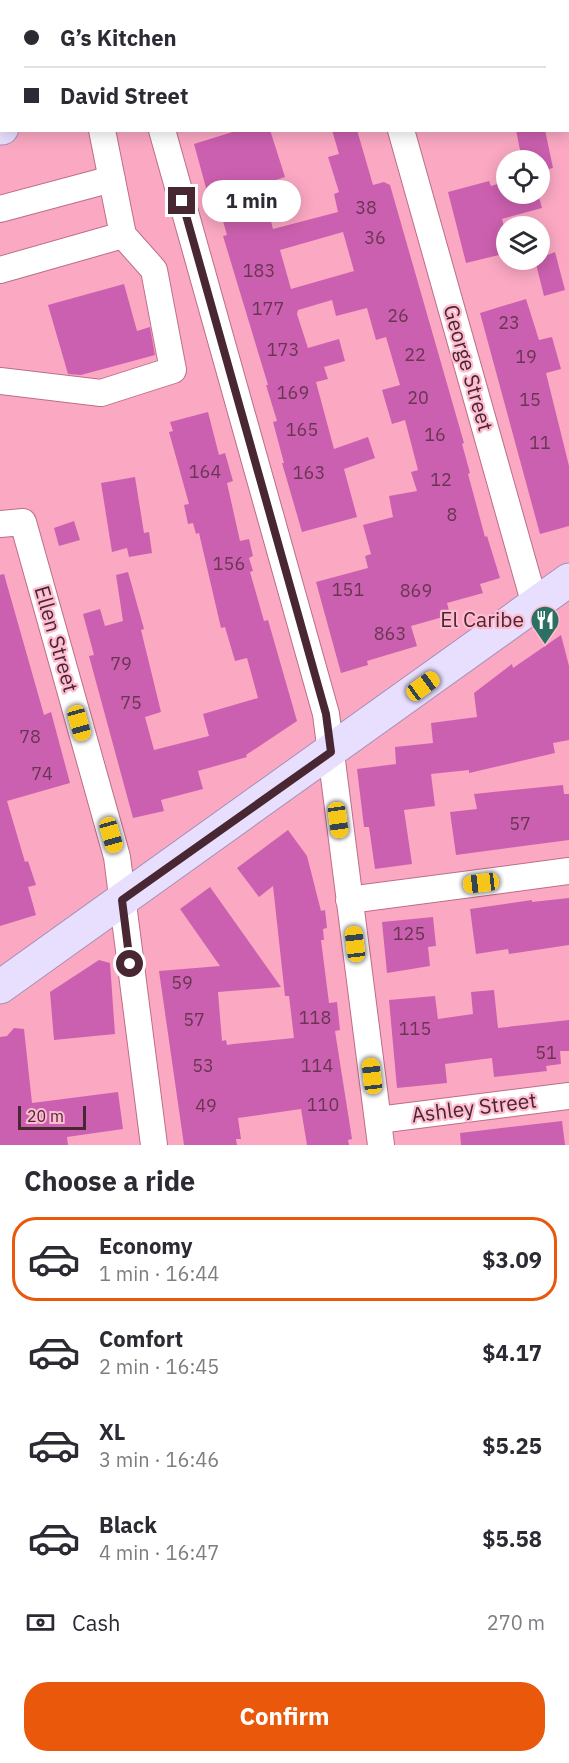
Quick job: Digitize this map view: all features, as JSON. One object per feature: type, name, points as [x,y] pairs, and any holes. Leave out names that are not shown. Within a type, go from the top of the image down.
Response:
[{"type":"main road","points":[[0,987],[569,580]]},
{"type":"street","points":[[0,381],[101,393],[173,370],[154,270],[123,235],[102,132]]},
{"type":"street","points":[[163,132],[326,714],[380,1133]]},
{"type":"street","name":"George Street","points":[[402,132],[535,605]]},
{"type":"street","points":[[0,209],[112,179]]},
{"type":"street","points":[[0,270],[123,235]]},
{"type":"street","name":"Ellen Street","points":[[11,523],[117,857],[154,1145]]},
{"type":"street","points":[[349,900],[569,872]]},
{"type":"street","name":"Ashley Street","points":[[380,1133],[569,1096]]},
{"type":"building","points":[[233,132],[271,132],[285,177],[261,185],[273,229],[338,212],[334,194],[339,192],[328,157],[339,154],[333,132],[358,132],[373,185],[384,182],[390,185],[464,443],[462,444],[470,473],[468,474],[485,537],[487,536],[500,578],[480,584],[483,593],[447,603],[450,615],[411,626],[417,646],[367,661],[368,665],[341,673],[316,582],[368,568],[365,556],[371,554],[363,525],[393,517],[389,496],[417,491],[411,472],[418,470],[405,420],[392,424],[382,390],[400,385],[386,337],[376,340],[367,308],[336,316],[332,300],[298,310],[297,314],[308,348],[339,339],[345,361],[324,367],[328,379],[316,382],[334,449],[368,437],[375,458],[344,469],[357,517],[302,532],[282,463],[284,463],[273,422],[277,421],[266,385],[268,385],[223,236],[227,235],[215,193],[208,195],[194,144]],"holes":[[[343,232],[354,271],[291,289],[280,250]]]},
{"type":"building","points":[[516,132],[545,132],[549,150],[520,150]]},
{"type":"building","points":[[489,181],[491,186],[496,184],[496,204],[541,204],[542,208],[513,216],[496,216],[496,256],[466,263],[448,192]]},
{"type":"building","points":[[555,252],[565,290],[544,296],[538,270],[550,270],[550,254]]},
{"type":"building","points":[[124,284],[137,331],[150,327],[155,355],[81,375],[68,374],[48,305]]},
{"type":"building","points":[[526,299],[539,340],[552,337],[561,369],[546,373],[569,466],[569,526],[540,534],[480,313]]},
{"type":"building","points":[[208,412],[219,455],[225,453],[233,481],[227,483],[240,541],[249,539],[253,556],[249,558],[253,571],[250,572],[264,621],[268,620],[297,721],[246,755],[247,757],[198,771],[203,789],[161,800],[164,811],[133,818],[89,656],[94,655],[83,614],[100,609],[105,626],[123,621],[116,575],[128,572],[144,629],[141,630],[161,712],[145,717],[154,750],[209,736],[203,714],[258,698],[247,658],[235,661],[225,627],[221,628],[199,533],[196,534],[193,523],[188,524],[184,505],[189,504],[169,432],[173,431],[170,422]]},
{"type":"building","points":[[135,477],[144,533],[149,532],[152,553],[129,557],[127,548],[112,552],[101,483]]},
{"type":"building","points":[[74,521],[80,540],[59,546],[54,528]]},
{"type":"building","points":[[4,574],[44,715],[51,712],[70,783],[7,801],[25,862],[28,861],[36,885],[28,887],[36,915],[0,926],[0,575]]},
{"type":"building","points":[[561,635],[569,666],[569,740],[553,743],[555,753],[469,773],[469,770],[431,774],[435,806],[404,810],[412,864],[375,869],[369,827],[364,827],[357,769],[396,764],[395,747],[433,743],[431,723],[477,717],[474,693],[512,664],[513,668]]},
{"type":"building","points":[[563,785],[564,794],[569,794],[569,840],[456,855],[450,812],[477,809],[474,794]]},
{"type":"building","points":[[288,830],[307,856],[321,911],[325,910],[327,928],[323,929],[324,940],[321,940],[329,1003],[337,1002],[340,1030],[335,1031],[352,1139],[348,1140],[349,1145],[307,1145],[301,1109],[238,1118],[241,1139],[236,1139],[237,1145],[184,1145],[159,971],[220,966],[180,909],[210,887],[281,987],[218,992],[222,1041],[226,1040],[227,1045],[294,1038],[289,996],[285,996],[273,886],[259,897],[237,868]]},
{"type":"building","points":[[569,898],[569,945],[509,954],[508,949],[476,954],[470,909],[532,900],[532,902]]},
{"type":"building","points":[[433,917],[436,946],[428,947],[430,966],[387,973],[382,922]]},
{"type":"building","points":[[99,960],[110,963],[115,1034],[54,1040],[50,992]]},
{"type":"building","points":[[494,990],[498,1028],[569,1020],[569,1051],[560,1051],[561,1064],[546,1066],[547,1071],[494,1077],[492,1058],[445,1064],[447,1083],[397,1088],[389,1000],[435,996],[438,1019],[473,1014],[471,992]]},
{"type":"building","points":[[14,1028],[24,1029],[32,1103],[118,1092],[123,1129],[67,1137],[68,1145],[0,1145],[0,1037],[7,1036]]},
{"type":"building","points":[[562,1121],[565,1145],[461,1145],[460,1133]]},
{"type":"place","name":"El Caribe","points":[[545,646]]},
{"type":"route","points":[[130,964],[122,900],[331,752],[326,714],[182,201]]}]
